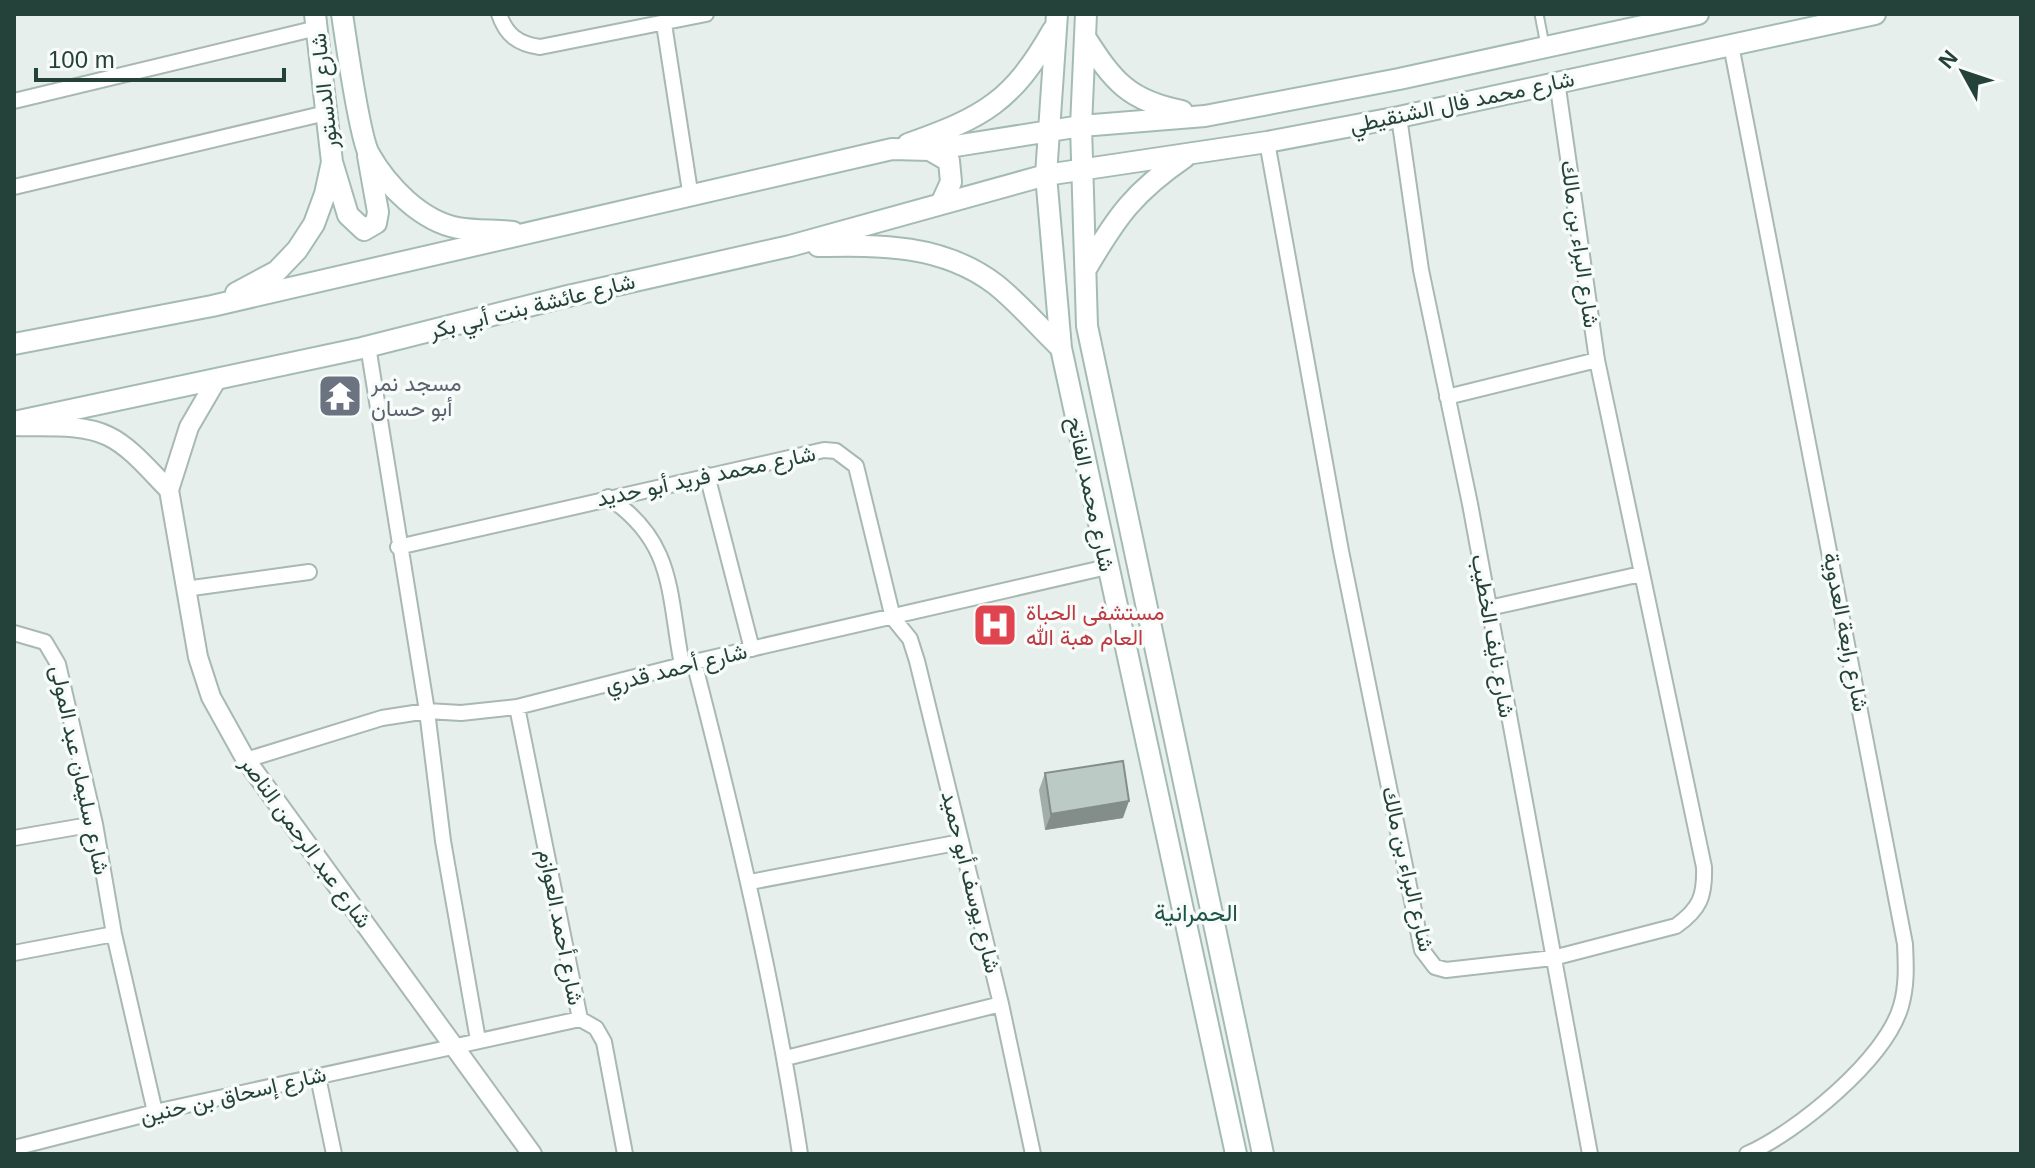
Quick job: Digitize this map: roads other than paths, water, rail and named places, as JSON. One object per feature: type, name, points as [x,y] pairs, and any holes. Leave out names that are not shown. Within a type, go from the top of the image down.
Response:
[{"type":"main road","name":"شارع الدستور","points":[[342,14],[368,152],[409,204],[456,228],[533,233]]},
{"type":"main road","name":"شارع محمد الفاتح","points":[[1086,14],[1081,169],[1087,326],[1263,1154]]},
{"type":"main road","name":"شارع محمد فال الشنقيطي","points":[[1047,132],[1081,126],[1205,116],[1698,14]]},
{"type":"main road","name":"شارع محمد فال الشنقيطي","points":[[1046,175],[1267,142],[1399,117],[1875,14]]},
{"type":"main road","points":[[14,344],[212,306],[691,198],[892,149],[966,124],[1001,99],[1031,70],[1057,19]]},
{"type":"main road","name":"شارع محمد الفاتح","points":[[1057,19],[1046,175],[1061,348],[1236,1154]]},
{"type":"main road","name":"شارع الدستور","points":[[212,306],[277,271],[297,250],[314,224],[332,162],[316,21]]},
{"type":"main road","points":[[1085,37],[1125,91],[1154,106],[1205,116]]},
{"type":"main road","points":[[892,149],[930,150],[1047,132]]},
{"type":"main road","points":[[930,150],[949,161],[952,173],[941,204]]},
{"type":"main road","points":[[332,162],[348,215],[358,228],[370,228],[378,212],[368,152]]},
{"type":"main road","points":[[1086,269],[1127,203],[1150,181],[1192,153]]},
{"type":"main road","name":"شارع عائشة بنت أبي بكر","points":[[14,424],[368,346],[568,296],[790,246],[1046,175]]},
{"type":"main road","points":[[790,246],[890,245],[939,255],[968,266],[996,285],[1061,348]]},
{"type":"street","points":[[499,14],[506,30],[515,40],[540,47],[706,14]]},
{"type":"street","points":[[14,101],[316,21]]},
{"type":"street","points":[[664,24],[691,198]]},
{"type":"street","name":"شارع رابعة العدوية","points":[[1731,45],[1903,929],[1907,979],[1900,1009],[1887,1034],[1848,1080],[1784,1131],[1747,1154]]},
{"type":"street","name":"شارع البراء بن مالك","points":[[1267,142],[1341,551],[1422,950],[1435,967],[1446,970],[1553,958],[1676,926],[1692,915],[1705,889],[1704,867],[1597,360],[1557,81]]},
{"type":"street","points":[[14,187],[326,113]]},
{"type":"street","name":"شارع نايف الخطيب","points":[[1399,117],[1409,204],[1489,608],[1590,1154]]},
{"type":"street","points":[[368,346],[398,547],[427,711],[443,841],[478,1040]]},
{"type":"street","points":[[1447,397],[1597,360]]},
{"type":"street","name":"شارع عبد الرحمن الناصر","points":[[217,379],[189,427],[169,490],[198,657],[211,697],[246,760],[532,1154]]},
{"type":"street","points":[[14,424],[88,430],[107,436],[125,447],[169,490]]},
{"type":"street","name":"شارع محمد فريد أبو حديد","points":[[398,547],[824,450],[847,456],[856,466],[893,618]]},
{"type":"street","points":[[707,475],[752,649]]},
{"type":"street","points":[[608,497],[638,520],[661,554],[688,664],[750,882],[786,1058],[800,1154]]},
{"type":"street","name":"شارع أحمد قدري","points":[[246,760],[357,725],[427,711],[461,713],[517,707],[1107,567]]},
{"type":"street","points":[[185,589],[309,572]]},
{"type":"street","points":[[1489,608],[1641,574]]},
{"type":"street","name":"شارع يوسف أبو حميد","points":[[893,618],[910,639],[917,661],[1001,1004],[1033,1154]]},
{"type":"street","name":"شارع سليمان عبد المولى","points":[[14,633],[45,642],[58,664],[95,824],[114,934],[155,1112]]},
{"type":"street","name":"شارع أحمد العوازم","points":[[453,1045],[580,1019],[517,707]]},
{"type":"street","points":[[14,838],[95,824]]},
{"type":"street","points":[[750,882],[961,842]]},
{"type":"street","points":[[14,953],[114,934]]},
{"type":"street","points":[[786,1058],[1001,1004]]},
{"type":"street","points":[[580,1019],[596,1028],[604,1042],[625,1154]]},
{"type":"street","name":"شارع إسحاق بن حنين","points":[[14,1148],[155,1112],[453,1045]]},
{"type":"street","points":[[318,1077],[334,1154]]},
{"type":"lane","points":[[1539,14],[1545,47]]},
{"type":"place","name":"مسجد نمر أبو حسان","points":[[340,396]]},
{"type":"place","name":"مستشفى الحياة العام هبة الله","points":[[995,625]]},
{"type":"district","name":"الحمرانية","points":[[1196,912]]}]
